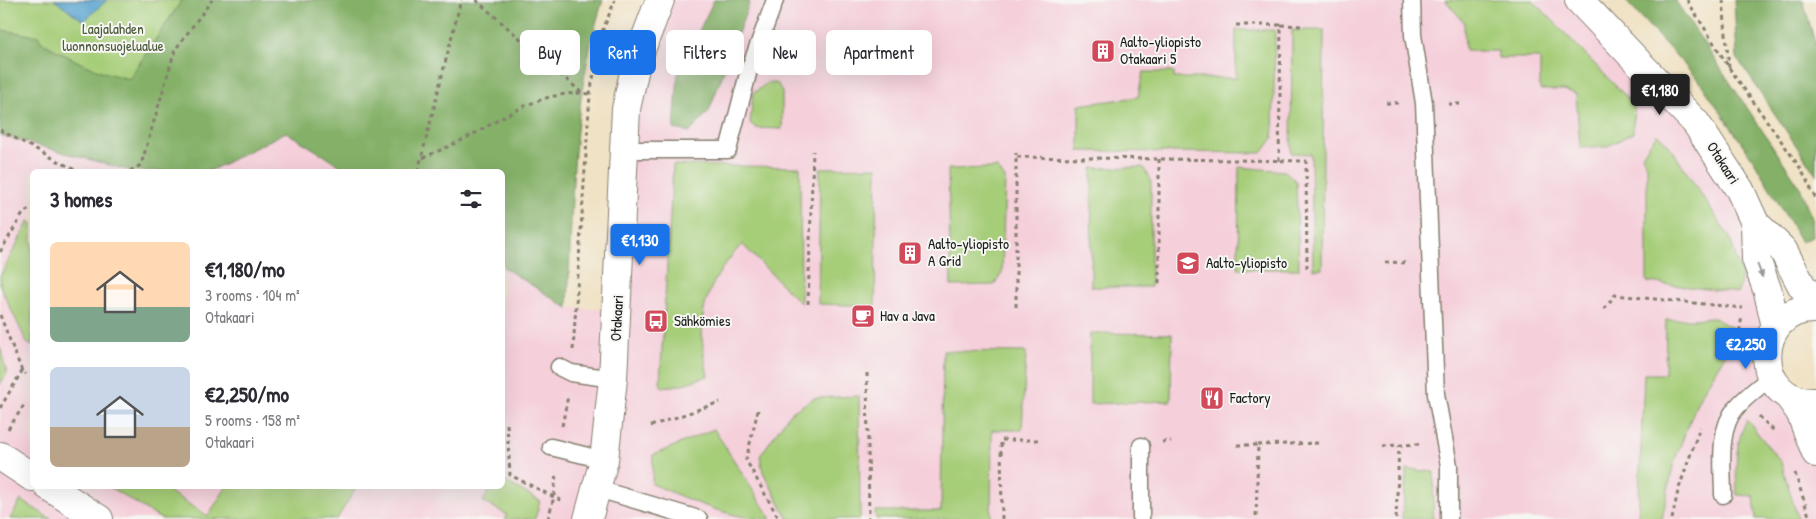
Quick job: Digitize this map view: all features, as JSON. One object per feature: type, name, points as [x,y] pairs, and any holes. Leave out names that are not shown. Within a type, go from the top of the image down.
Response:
[{"type":"street","name":"Otakaari","points":[[593,507],[604,460],[613,378],[618,311],[622,150],[626,109],[636,63],[660,0]]},
{"type":"street","name":"Otakaari","points":[[1579,0],[1696,123],[1740,190],[1755,223],[1783,250],[1802,286],[1816,303]]},
{"type":"street","name":"Otakaari","points":[[1755,223],[1756,259],[1768,292],[1776,327]]},
{"type":"street","points":[[1816,309],[1800,310],[1791,314],[1776,327],[1766,351],[1767,365],[1771,377],[1800,412],[1816,454]]},
{"type":"street","points":[[1790,398],[1816,402]]},
{"type":"street","points":[[2,445],[30,474]]},
{"type":"street","points":[[53,489],[99,519]]},
{"type":"lane","points":[[622,150],[728,150],[749,70],[775,0]]},
{"type":"lane","points":[[1412,0],[1413,35],[1424,103],[1436,394],[1449,466],[1448,519]]},
{"type":"lane","points":[[565,370],[613,378]]},
{"type":"lane","points":[[1723,495],[1724,443],[1729,419],[1735,408],[1771,377]]},
{"type":"lane","points":[[1140,446],[1141,519]]},
{"type":"lane","points":[[555,448],[604,460]]},
{"type":"lane","points":[[593,507],[699,519]]},
{"type":"path","points":[[134,169],[141,165],[175,50],[212,0]]},
{"type":"path","points":[[419,169],[461,0]]},
{"type":"path","points":[[476,0],[582,94]]},
{"type":"path","points":[[548,519],[554,497],[555,448],[565,370],[590,94],[602,32],[616,0]]},
{"type":"path","points":[[1687,0],[1730,69],[1801,170],[1816,199]]},
{"type":"path","points":[[1724,0],[1730,69]]},
{"type":"path","points":[[1236,25],[1302,26]]},
{"type":"path","points":[[1278,160],[1281,26]]},
{"type":"path","points":[[423,158],[479,131],[525,105],[565,94],[590,94]]},
{"type":"path","points":[[0,130],[73,169]]},
{"type":"path","points":[[808,304],[813,151]]},
{"type":"path","points":[[1016,306],[1016,155],[1306,160],[1308,269]]},
{"type":"path","points":[[1159,158],[1159,287]]},
{"type":"path","points":[[0,252],[24,212],[30,209]]},
{"type":"path","points":[[1604,310],[1615,295],[1744,308]]},
{"type":"path","points":[[0,315],[22,371],[26,374]]},
{"type":"path","points":[[0,408],[22,371]]},
{"type":"path","points":[[867,373],[870,519]]},
{"type":"path","points":[[651,426],[720,402]]},
{"type":"path","points":[[2,445],[25,404]]},
{"type":"path","points":[[758,410],[746,460],[779,519]]},
{"type":"path","points":[[507,424],[510,475],[554,497],[593,507]]},
{"type":"path","points":[[1002,519],[1001,440],[1042,440]]},
{"type":"path","points":[[1383,446],[1444,442]]},
{"type":"path","points":[[1237,444],[1319,443]]},
{"type":"path","points":[[1256,519],[1258,444]]},
{"type":"path","points":[[1396,519],[1399,446]]},
{"type":"path","points":[[869,455],[876,455]]},
{"type":"path","points":[[1794,468],[1810,519]]},
{"type":"shaded area","name":"Aalto-yliopisto","points":[[660,0],[1580,0],[1740,190],[1769,339],[1816,456],[1816,519],[0,519],[0,135],[124,169],[30,169],[30,489],[505,489],[505,268],[568,307],[618,311],[622,150],[641,75],[656,75],[656,30],[652,30]]},
{"type":"shaded area","points":[[286,132],[344,169],[214,169]]},
{"type":"green space","name":"Laajalahden luonnonsuojelualue","points":[[0,0],[182,0],[129,79],[103,73],[77,63],[39,41],[0,30]]},
{"type":"green space","points":[[182,0],[603,0],[594,30],[590,30],[590,48],[579,114],[572,191],[568,308],[505,268],[505,169],[346,169],[286,132],[214,169],[124,169],[0,135],[0,30],[39,36],[40,41],[72,59],[129,79]]},
{"type":"green space","points":[[714,0],[749,0],[739,30],[699,30]]},
{"type":"green space","points":[[1445,0],[1533,0],[1634,105],[1633,133],[1606,147],[1580,147],[1576,94],[1564,90],[1540,90],[1540,58],[1498,58],[1498,51],[1465,51],[1464,22]]},
{"type":"green space","points":[[1625,0],[1675,0],[1800,187],[1811,217],[1812,237],[1801,242],[1754,161],[1700,82]]},
{"type":"green space","points":[[1734,0],[1803,0],[1816,46],[1816,175],[1737,58]]},
{"type":"green space","points":[[1236,30],[1275,30],[1273,138],[1262,153],[1079,151],[1079,105],[1138,97],[1143,72],[1174,72],[1174,78],[1236,78]]},
{"type":"green space","points":[[1292,30],[1324,30],[1322,269],[1313,269],[1311,154],[1291,153]]},
{"type":"green space","points":[[678,75],[722,75],[709,111],[690,132],[674,129]]},
{"type":"green space","points":[[769,82],[778,84],[782,92],[782,129],[756,128],[750,123],[753,93]]},
{"type":"green space","points":[[1657,134],[1668,144],[1730,238],[1742,277],[1738,293],[1647,282],[1647,165],[1642,155]]},
{"type":"green space","points":[[673,165],[800,167],[801,304],[742,244],[718,275],[705,305],[702,321],[702,338],[708,376],[680,385],[662,387],[660,382]]},
{"type":"green space","points":[[877,167],[875,306],[818,304],[820,168]]},
{"type":"green space","points":[[1143,167],[1151,180],[1151,287],[1091,287],[1092,168]]},
{"type":"green space","points":[[1239,167],[1285,171],[1296,181],[1299,269],[1238,269]]},
{"type":"green space","points":[[997,168],[1005,178],[1002,273],[994,285],[951,286],[948,169]]},
{"type":"green space","points":[[29,221],[30,345],[27,343],[0,286],[0,276]]},
{"type":"green space","points":[[1714,318],[1733,328],[1726,353],[1698,400],[1674,462],[1662,519],[1638,519],[1644,374],[1665,374],[1666,320]]},
{"type":"green space","points":[[1090,333],[1172,334],[1171,401],[1090,404]]},
{"type":"green space","points":[[0,347],[7,373],[0,385]]},
{"type":"green space","points":[[943,351],[1026,352],[1022,430],[992,430],[991,519],[876,519],[875,511],[941,511]]},
{"type":"green space","points":[[859,396],[860,519],[788,519],[763,472],[760,456],[790,413],[814,398]]},
{"type":"green space","points":[[1747,420],[1781,462],[1798,519],[1756,519],[1754,496],[1737,495],[1736,466],[1738,447]]},
{"type":"green space","points":[[714,429],[771,519],[740,516],[710,508],[652,484],[653,455]]},
{"type":"green space","points":[[1407,469],[1434,472],[1433,519],[1402,519]]},
{"type":"green space","points":[[505,481],[540,501],[535,519],[505,519],[507,515],[483,501],[490,489],[505,489]]},
{"type":"green space","points":[[113,489],[165,489],[208,516],[225,489],[355,489],[337,519],[161,519]]},
{"type":"green space","points":[[21,500],[51,519],[10,519]]},
{"type":"water","points":[[54,0],[107,0],[84,21]]},
{"type":"place","name":"Aalto-yliopisto Otakaari 5","points":[[1103,51]]},
{"type":"place","name":"Aalto-yliopisto A Grid","points":[[910,253]]},
{"type":"place","name":"Aalto-yliopisto","points":[[1188,263]]},
{"type":"place","name":"Hav a Java","points":[[863,316]]},
{"type":"place","name":"Sähkömies","points":[[656,321]]},
{"type":"place","name":"Factory","points":[[1212,398]]}]
